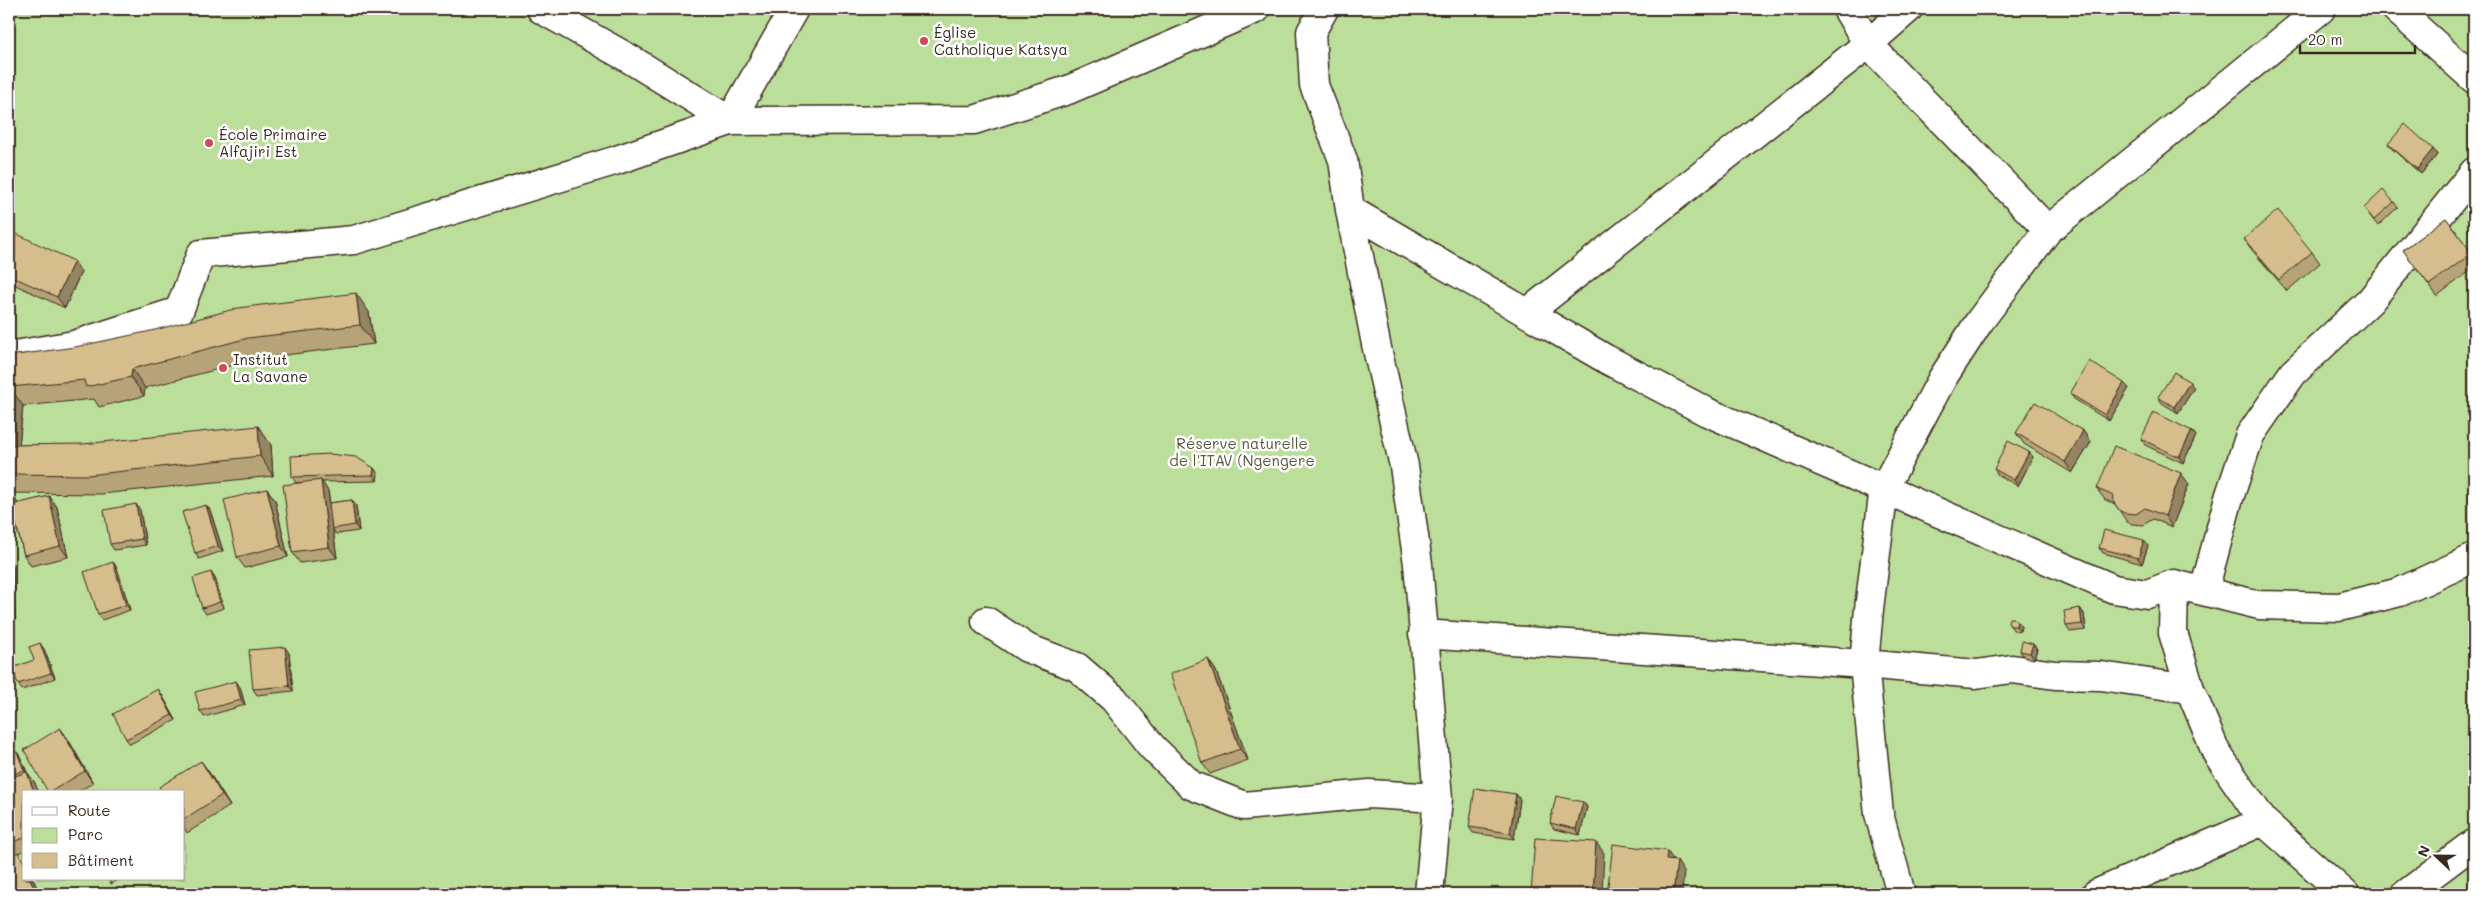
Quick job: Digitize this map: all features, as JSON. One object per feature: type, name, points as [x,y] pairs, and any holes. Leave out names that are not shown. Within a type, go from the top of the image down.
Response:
[{"type":"street","points":[[541,9],[730,121]]},
{"type":"street","points":[[730,121],[794,9]]},
{"type":"street","points":[[9,356],[74,345],[179,311],[201,254],[354,240],[614,161],[730,121],[974,120],[1068,90],[1256,9]]},
{"type":"street","points":[[1324,9],[1311,32],[1314,85],[1343,160],[1350,210],[1404,466],[1418,564],[1438,798],[1429,894]]},
{"type":"street","points":[[1847,9],[1868,44],[2048,230]]},
{"type":"street","points":[[1527,313],[1868,44],[1908,9]]},
{"type":"street","points":[[1901,894],[1879,814],[1864,664],[1868,609],[1884,488],[1942,379],[1979,322],[2048,230],[2321,9]]},
{"type":"street","points":[[2396,9],[2471,69]]},
{"type":"street","points":[[2204,591],[2228,500],[2250,435],[2293,373],[2370,301],[2474,172]]},
{"type":"street","points":[[1350,210],[1606,360],[1683,400],[2114,589],[2147,594],[2174,584],[2259,605],[2339,607],[2400,592],[2474,558]]},
{"type":"street","points":[[2174,584],[2173,633],[2190,689],[2216,752],[2264,821],[2345,894]]},
{"type":"street","points":[[986,621],[1027,648],[1077,667],[1114,699],[1152,747],[1191,786],[1244,806],[1369,794],[1438,798]]},
{"type":"street","points":[[1423,634],[1864,664],[1976,674],[2012,669],[2055,675],[2100,676],[2190,689]]},
{"type":"street","points":[[2096,894],[2264,821]]},
{"type":"street","points":[[2406,894],[2474,843]]},
{"type":"green space","name":"Réserve naturelle de l'ITAV (Ngengere","points":[[9,9],[2474,9],[2474,894],[9,894]]},
{"type":"building","points":[[2405,124],[2433,149],[2417,169],[2388,144]]},
{"type":"building","points":[[2383,190],[2394,202],[2374,220],[2364,208]]},
{"type":"building","points":[[2278,210],[2312,252],[2279,280],[2244,239]]},
{"type":"building","points":[[2446,218],[2472,253],[2429,285],[2403,250]]},
{"type":"building","points":[[17,234],[74,261],[57,297],[9,275],[9,252]]},
{"type":"building","points":[[356,293],[360,325],[248,338],[132,369],[131,377],[86,387],[84,380],[10,387],[9,395],[9,356],[75,347],[151,331],[238,308]]},
{"type":"building","points":[[2089,361],[2124,383],[2105,415],[2070,394]]},
{"type":"building","points":[[2174,372],[2190,382],[2174,407],[2158,397]]},
{"type":"building","points":[[2035,402],[2083,431],[2065,462],[2016,433]]},
{"type":"building","points":[[2154,412],[2192,431],[2179,457],[2141,439]]},
{"type":"building","points":[[258,426],[260,456],[88,475],[9,474],[9,445],[83,444]]},
{"type":"building","points":[[2008,441],[2029,452],[2014,480],[1994,469]]},
{"type":"building","points":[[2114,446],[2181,473],[2165,516],[2145,508],[2136,514],[2124,513],[2119,510],[2113,501],[2114,496],[2097,489]]},
{"type":"building","points":[[330,454],[356,457],[374,468],[373,475],[292,477],[291,456]]},
{"type":"building","points":[[321,480],[329,547],[292,552],[283,485]]},
{"type":"building","points":[[267,489],[281,546],[237,557],[224,500]]},
{"type":"building","points":[[49,496],[60,546],[24,555],[11,505]]},
{"type":"building","points":[[9,499],[15,499],[14,505],[11,505],[12,521],[9,520]]},
{"type":"building","points":[[352,500],[355,525],[332,529],[329,503]]},
{"type":"building","points":[[136,504],[142,539],[110,544],[104,510]]},
{"type":"building","points":[[206,505],[218,546],[195,553],[182,512]]},
{"type":"building","points":[[2104,530],[2144,540],[2138,558],[2099,548]]},
{"type":"building","points":[[9,560],[11,614],[9,614]]},
{"type":"building","points":[[113,562],[126,605],[98,614],[84,572]]},
{"type":"building","points":[[211,572],[220,602],[202,608],[193,578]]},
{"type":"building","points":[[2080,608],[2082,624],[2066,626],[2064,611]]},
{"type":"building","points":[[2009,618],[2014,618],[2017,621],[2016,626],[2011,626],[2008,623]]},
{"type":"building","points":[[2022,641],[2033,644],[2030,653],[2020,651]]},
{"type":"building","points":[[40,643],[51,673],[18,684],[12,668],[34,660],[29,647]]},
{"type":"building","points":[[285,647],[289,686],[253,689],[249,650]]},
{"type":"building","points":[[1208,659],[1240,749],[1202,763],[1170,674]]},
{"type":"building","points":[[236,681],[241,700],[200,711],[195,692]]},
{"type":"building","points":[[158,689],[172,715],[126,739],[113,714]]},
{"type":"building","points":[[60,728],[85,771],[53,790],[47,790],[24,750]]},
{"type":"building","points":[[17,752],[24,770],[9,776],[9,755]]},
{"type":"building","points":[[201,761],[222,795],[185,818],[185,790],[161,790],[159,787]]},
{"type":"building","points":[[27,772],[33,790],[22,790],[22,839],[9,843],[9,778]]},
{"type":"building","points":[[1475,788],[1516,794],[1510,833],[1469,827]]},
{"type":"building","points":[[1556,796],[1583,802],[1576,829],[1550,823]]},
{"type":"building","points":[[1535,838],[1596,842],[1593,894],[1531,894]]},
{"type":"building","points":[[1613,844],[1667,851],[1666,860],[1677,861],[1673,894],[1607,894]]},
{"type":"building","points":[[19,852],[22,859],[22,880],[30,880],[37,894],[9,894],[9,856]]},
{"type":"building","points":[[1755,891],[1769,894],[1754,894]]},
{"type":"place","name":"Église Catholique Katsya","points":[[924,41]]},
{"type":"place","name":"École Primaire Alfajiri Est","points":[[209,143]]},
{"type":"place","name":"Institut La Savane","points":[[223,368]]}]
